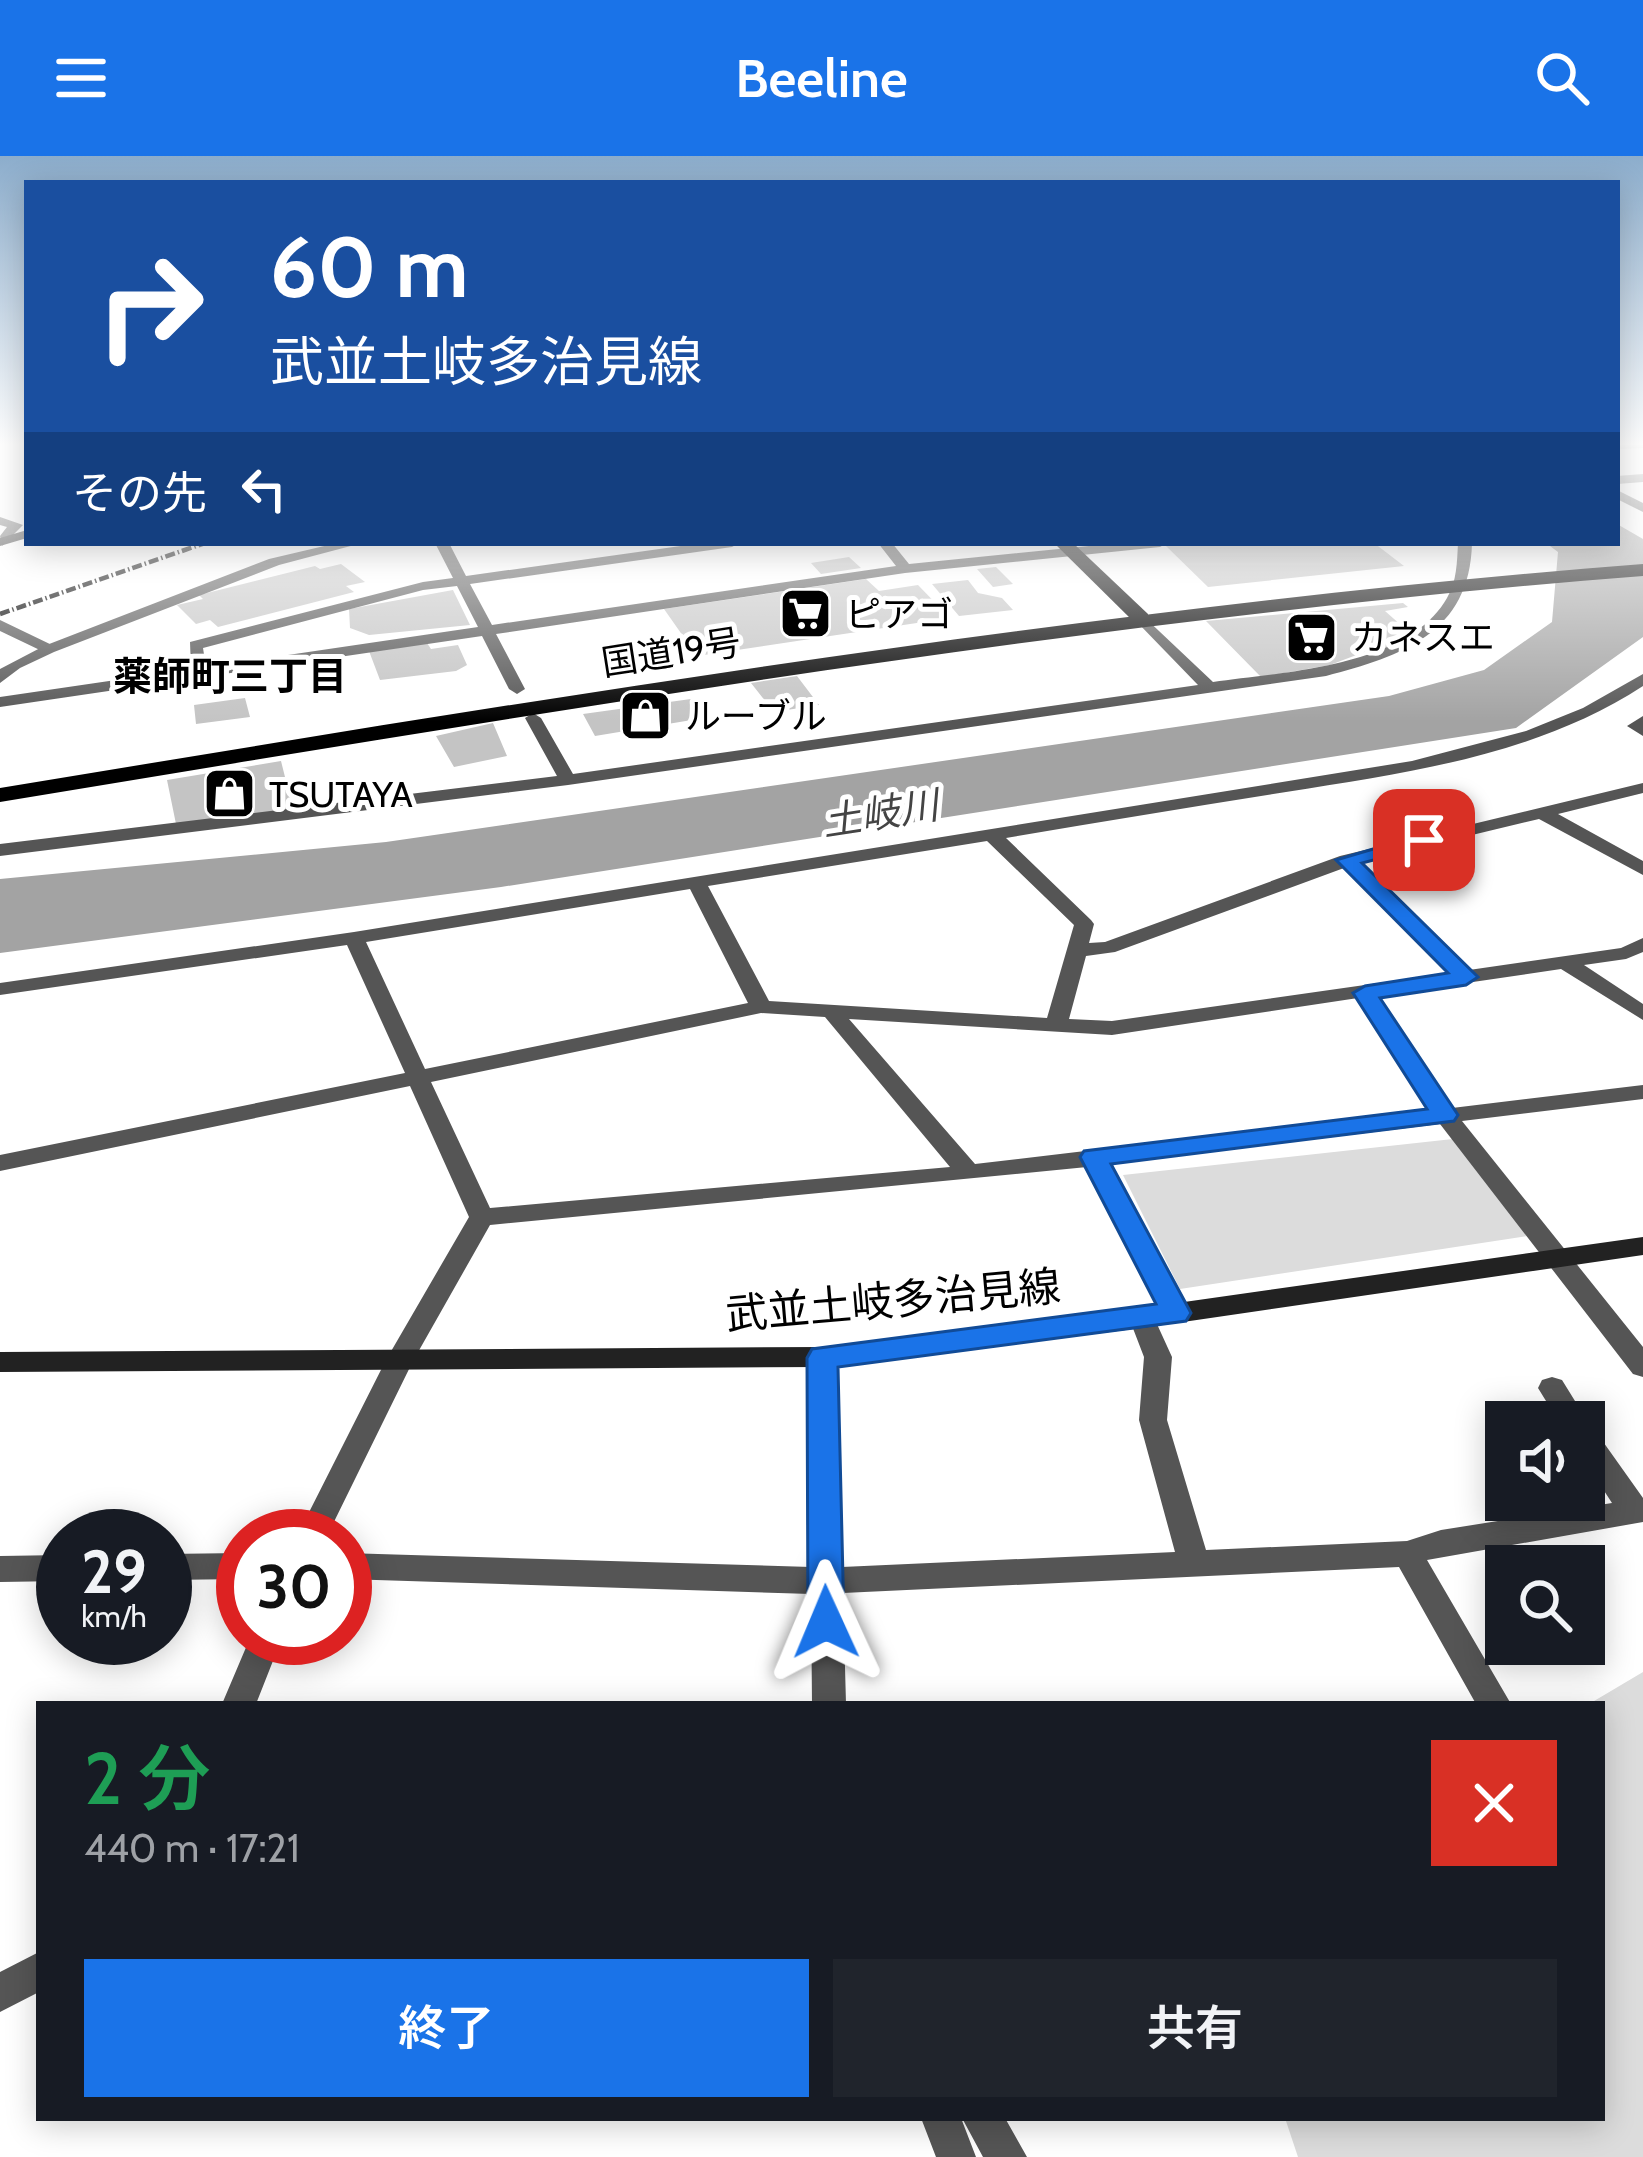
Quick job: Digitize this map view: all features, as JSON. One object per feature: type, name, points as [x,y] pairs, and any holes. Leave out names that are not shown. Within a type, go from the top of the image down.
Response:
[{"type":"highway","name":"国道19号","points":[[0,780],[910,636],[1643,561]]},
{"type":"highway","name":"国道19号","points":[[1429,582],[1643,570]]},
{"type":"highway","name":"国道19号","points":[[0,795],[1135,613]]},
{"type":"main road","points":[[1067,547],[1135,613]]},
{"type":"main road","name":"武並土岐多治見線","points":[[0,1362],[823,1358],[1643,1246]]},
{"type":"street","points":[[0,678],[14,665],[49,649],[274,562],[342,546]]},
{"type":"street","points":[[444,546],[517,689]]},
{"type":"street","points":[[200,672],[195,645],[462,580],[710,546]]},
{"type":"street","points":[[887,546],[904,569]]},
{"type":"street","points":[[0,850],[568,780],[1326,671],[1416,640],[1451,607],[1466,562],[1465,546]]},
{"type":"street","points":[[0,702],[1067,547]]},
{"type":"street","points":[[1135,613],[1210,688]]},
{"type":"street","points":[[0,625],[49,649]]},
{"type":"street","points":[[0,989],[354,938],[1489,751],[1609,703],[1643,679]]},
{"type":"street","points":[[533,718],[568,780]]},
{"type":"street","points":[[1643,721],[1635,726],[1643,731]]},
{"type":"street","points":[[1081,950],[1108,947],[1347,860],[1643,788]]},
{"type":"street","points":[[1539,811],[1643,869]]},
{"type":"street","points":[[991,833],[1084,924],[1081,950],[1056,1026]]},
{"type":"street","points":[[1347,860],[1466,977]]},
{"type":"street","points":[[695,881],[761,1007]]},
{"type":"street","points":[[354,938],[482,1217]]},
{"type":"street","points":[[0,1163],[761,1007],[1112,1028],[1626,953],[1643,944]]},
{"type":"street","points":[[1565,962],[1643,1014]]},
{"type":"street","points":[[1365,993],[1445,1115],[1643,1367]]},
{"type":"street","points":[[831,1011],[969,1173]]},
{"type":"street","points":[[482,1217],[969,1173],[1643,1092]]},
{"type":"street","points":[[1094,1157],[1175,1313]]},
{"type":"street","points":[[326,1509],[400,1360],[482,1217]]},
{"type":"street","points":[[1142,1318],[1158,1357],[1153,1420],[1193,1560]]},
{"type":"street","points":[[823,1358],[829,1701]]},
{"type":"street","points":[[1552,1388],[1560,1401]]},
{"type":"street","points":[[372,1567],[825,1581],[1407,1553],[1441,1543],[1639,1511],[1605,1465]]},
{"type":"street","points":[[1407,1553],[1492,1701]]},
{"type":"street","points":[[0,1569],[36,1568]]},
{"type":"street","points":[[239,1701],[255,1665]]},
{"type":"street","points":[[0,1993],[36,1973]]},
{"type":"street","points":[[942,2121],[956,2157]]},
{"type":"street","points":[[984,2121],[1007,2157]]},
{"type":"shaded area","points":[[1462,1138],[1528,1236],[1180,1289],[1123,1175]]},
{"type":"shaded area","points":[[1643,1672],[1643,2157],[1298,2157],[1286,2121],[1605,2121],[1605,1701],[1594,1701]]},
{"type":"water","name":"土岐川","points":[[1620,535],[1643,539],[1643,637],[1516,728],[501,887],[0,953],[0,879],[386,842],[1389,696],[1484,670],[1552,622],[1558,552],[1550,546],[1620,546]]},
{"type":"building","points":[[1166,546],[1378,546],[1404,566],[1208,587]]},
{"type":"building","points":[[849,557],[861,568],[821,574],[811,563]]},
{"type":"building","points":[[341,564],[365,582],[346,586],[354,592],[218,627],[210,620],[196,624],[177,605],[203,599],[199,595],[315,566]]},
{"type":"building","points":[[996,567],[1013,584],[993,587],[977,569]]},
{"type":"building","name":"ピアゴ","points":[[866,579],[879,591],[918,585],[950,618],[697,656],[664,609]]},
{"type":"building","points":[[968,580],[978,593],[1002,598],[1013,610],[959,616],[932,584]]},
{"type":"building","points":[[453,590],[470,625],[369,635],[350,628],[349,609]]},
{"type":"building","name":"カネスエ","points":[[1403,603],[1408,607],[1385,611],[1411,634],[1394,640],[1399,644],[1373,655],[1367,651],[1330,665],[1261,677],[1206,621]]},
{"type":"building","points":[[427,643],[431,649],[458,645],[467,665],[456,671],[380,680],[369,651]]},
{"type":"building","points":[[797,676],[819,705],[774,712],[751,683]]},
{"type":"building","points":[[245,698],[250,717],[196,724],[194,705]]},
{"type":"building","name":"ルーブル","points":[[698,698],[710,717],[595,736],[583,714]]},
{"type":"building","points":[[493,723],[507,756],[454,767],[436,736]]},
{"type":"building","name":"TSUTAYA","points":[[281,761],[293,809],[176,824],[167,780]]},
{"type":"railway","points":[[0,614],[196,546]]},
{"type":"place","name":"ピアゴ","points":[[806,614]]},
{"type":"place","name":"カネスエ","points":[[1312,637]]},
{"type":"place","name":"ルーブル","points":[[646,716]]},
{"type":"place","name":"TSUTAYA","points":[[230,794]]},
{"type":"district","name":"薬師町三丁目","points":[[230,676]]},
{"type":"route","points":[[826,1622],[823,1358],[1175,1313],[1094,1157],[1445,1115],[1365,993],[1466,977],[1347,860],[1424,840]]}]
